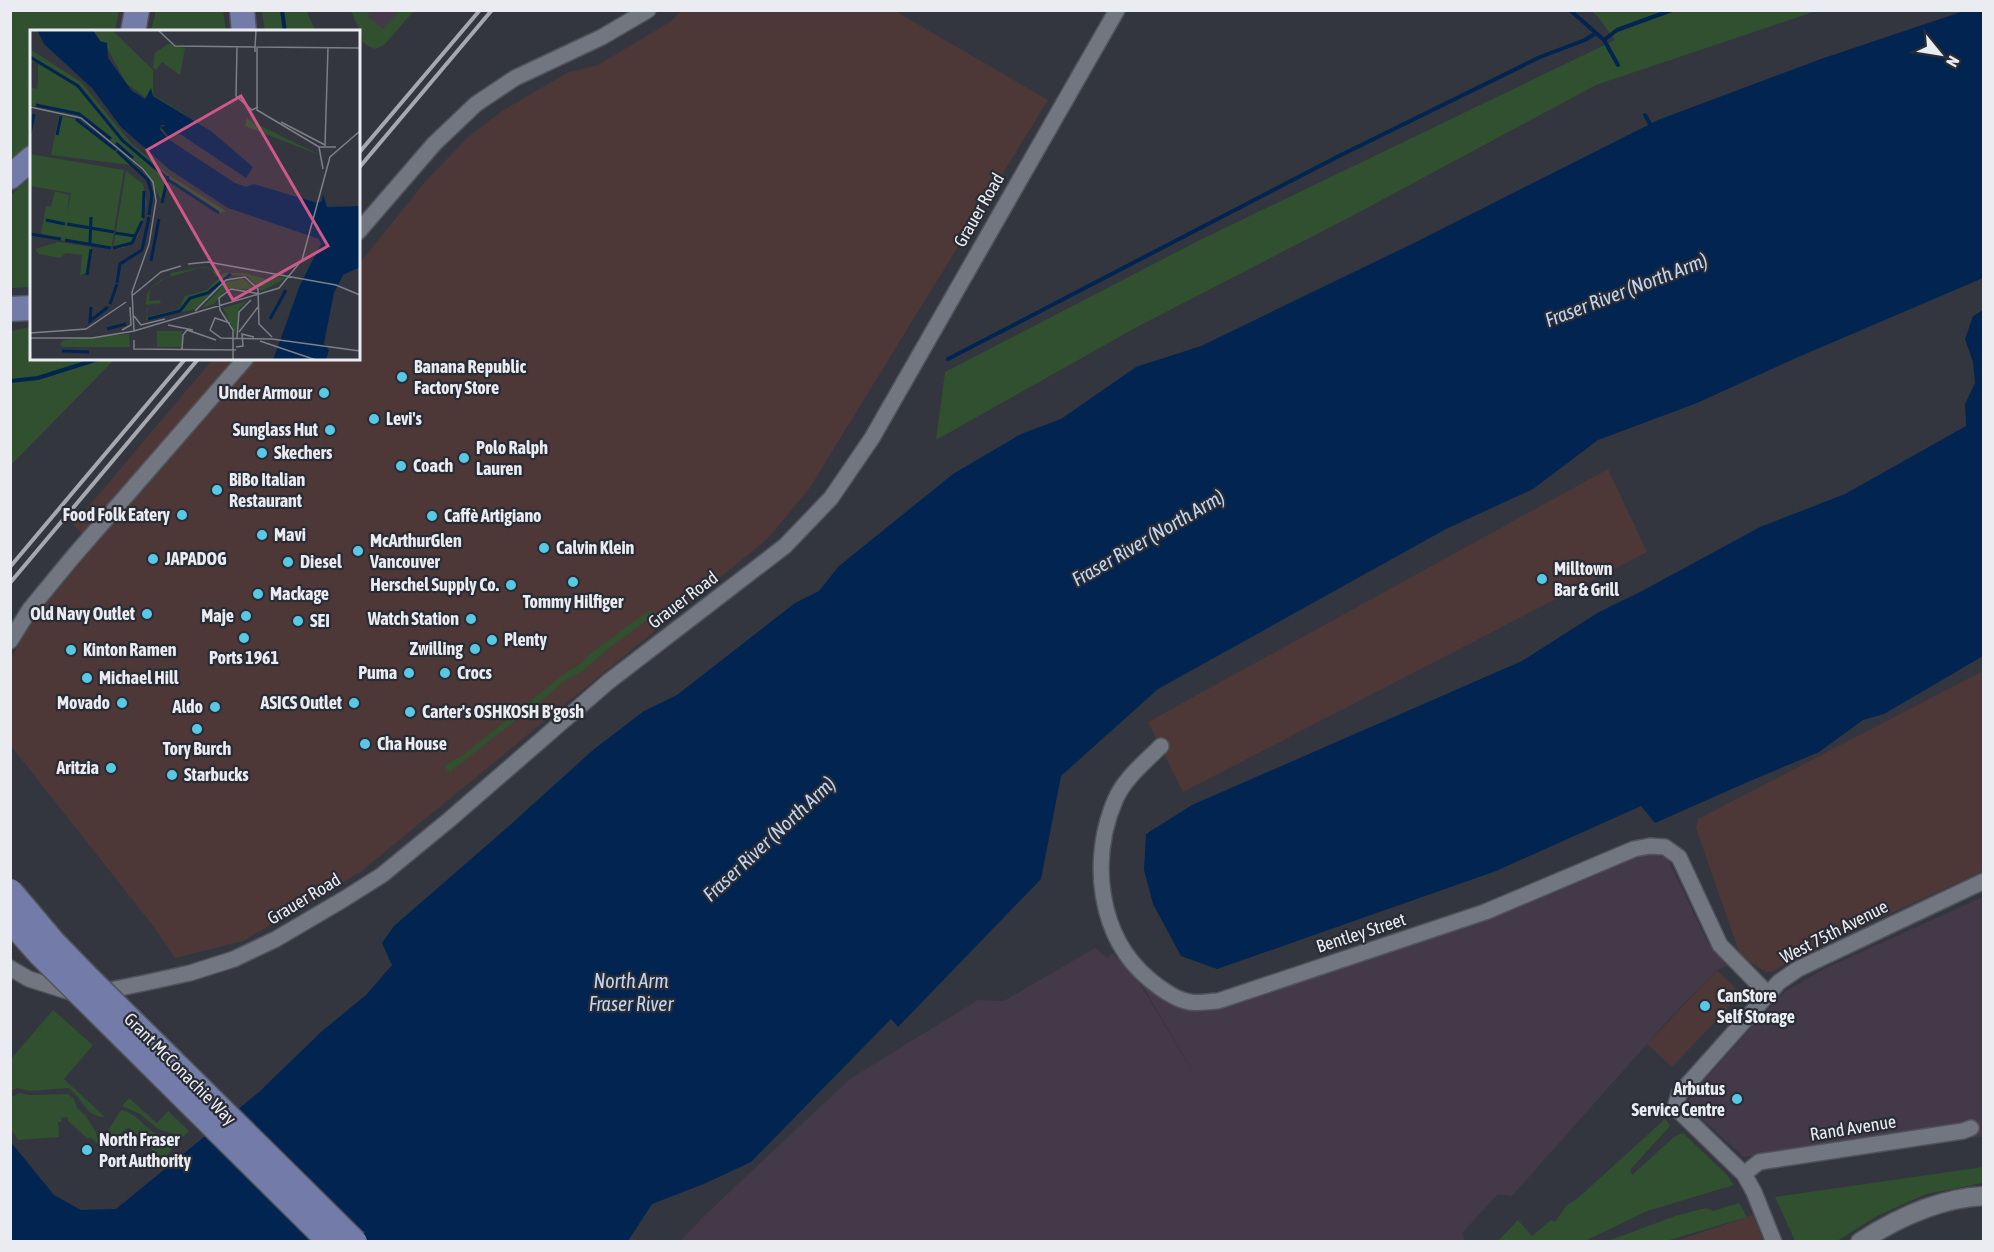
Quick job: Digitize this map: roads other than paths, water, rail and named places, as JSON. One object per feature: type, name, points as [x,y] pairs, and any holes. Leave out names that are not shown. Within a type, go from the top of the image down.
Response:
[{"type":"main road","points":[[133,30],[137,10]]},
{"type":"main road","points":[[242,10],[244,30]]},
{"type":"main road","points":[[10,177],[30,160]]},
{"type":"main road","points":[[10,309],[30,308]]},
{"type":"main road","name":"Grant McConachie Way","points":[[10,891],[53,942],[86,976],[355,1242]]},
{"type":"main road","name":"Grant McConachie Way","points":[[10,920],[40,954],[330,1242]]},
{"type":"street","points":[[360,230],[434,144],[476,104],[515,78],[602,37],[648,10]]},
{"type":"street","name":"Grauer Road","points":[[10,968],[29,979],[70,992],[91,994],[190,973],[234,959],[276,939],[390,869],[608,682],[785,546],[831,498],[872,438],[1117,10]]},
{"type":"street","points":[[10,641],[30,609],[72,558],[244,360]]},
{"type":"street","name":"Bentley Street","points":[[1161,746],[1130,776],[1117,797],[1110,817],[1100,867],[1110,925],[1136,968],[1163,990],[1190,1002],[1218,1001],[1485,912],[1634,849],[1650,846],[1665,847],[1679,857],[1720,945],[1767,993]]},
{"type":"street","name":"West 75th Avenue","points":[[1744,1174],[1680,1112],[1677,1100],[1684,1087],[1779,982],[1798,969],[1983,881]]},
{"type":"street","name":"Rand Avenue","points":[[1744,1174],[1759,1162],[1964,1131],[1971,1128]]},
{"type":"street","points":[[1744,1174],[1754,1192],[1774,1242]]},
{"type":"street","points":[[1860,1242],[1882,1227],[1914,1213],[1939,1204],[1983,1196]]},
{"type":"water","name":"North Arm Fraser River","points":[[1964,11],[1983,11],[1983,278],[1697,403],[1598,440],[1533,489],[1446,529],[1158,689],[1061,776],[1041,879],[898,1027],[891,1019],[751,1162],[652,1204],[628,1241],[11,1241],[10,1141],[54,1195],[81,1210],[116,1209],[259,1092],[321,1032],[366,995],[392,965],[382,943],[394,926],[593,750],[644,711],[677,695],[795,603],[819,591],[839,566],[953,474],[1021,434],[1061,419],[1136,367],[1201,346],[1416,242],[1658,120],[1821,59]]},
{"type":"water","points":[[1983,310],[1983,656],[1884,714],[1863,720],[1819,752],[1655,823],[1641,806],[1496,871],[1217,969],[1181,956],[1153,904],[1144,870],[1146,834],[1192,805],[1522,661],[1599,612],[1760,527],[1845,494],[1966,426],[1965,404],[1975,383],[1973,362],[1965,339],[1973,316]]},
{"type":"waterway","points":[[282,10],[285,30]]},
{"type":"waterway","points":[[1570,10],[1604,40],[1618,65]]},
{"type":"waterway","points":[[1604,40],[1617,30],[1672,10]]},
{"type":"waterway","points":[[948,359],[1337,157],[1540,57],[1585,40],[1596,33]]},
{"type":"waterway","points":[[1645,115],[1650,124]]},
{"type":"waterway","points":[[10,381],[38,378],[95,360]]},
{"type":"railway","points":[[360,152],[480,10]]},
{"type":"railway","points":[[360,167],[492,10]]},
{"type":"railway","points":[[10,567],[184,360]]},
{"type":"railway","points":[[10,583],[197,360]]},
{"type":"place","name":"Banana Republic Factory Store","points":[[402,377]]},
{"type":"place","name":"Under Armour","points":[[324,393]]},
{"type":"place","name":"Levi's","points":[[374,419]]},
{"type":"place","name":"Sunglass Hut","points":[[330,430]]},
{"type":"place","name":"Skechers","points":[[262,453]]},
{"type":"place","name":"Polo Ralph Lauren","points":[[464,458]]},
{"type":"place","name":"Coach","points":[[401,466]]},
{"type":"place","name":"BiBo Italian Restaurant","points":[[217,490]]},
{"type":"place","name":"Food Folk Eatery","points":[[182,515]]},
{"type":"place","name":"Caffè Artigiano","points":[[432,516]]},
{"type":"place","name":"Mavi","points":[[262,535]]},
{"type":"place","name":"Calvin Klein","points":[[544,548]]},
{"type":"place","name":"McArthurGlen Vancouver","points":[[358,551]]},
{"type":"place","name":"JAPADOG","points":[[153,559]]},
{"type":"place","name":"Diesel","points":[[288,562]]},
{"type":"place","name":"Milltown Bar & Grill","points":[[1542,579]]},
{"type":"place","name":"Tommy Hilfiger","points":[[573,582]]},
{"type":"place","name":"Herschel Supply Co.","points":[[511,585]]},
{"type":"place","name":"Mackage","points":[[258,594]]},
{"type":"place","name":"Old Navy Outlet","points":[[147,614]]},
{"type":"place","name":"Maje","points":[[246,616]]},
{"type":"place","name":"Watch Station","points":[[471,619]]},
{"type":"place","name":"SEI","points":[[298,621]]},
{"type":"place","name":"Ports 1961","points":[[244,638]]},
{"type":"place","name":"Plenty","points":[[492,640]]},
{"type":"place","name":"Zwilling","points":[[475,649]]},
{"type":"place","name":"Kinton Ramen","points":[[71,650]]},
{"type":"place","name":"Puma","points":[[409,673]]},
{"type":"place","name":"Crocs","points":[[445,673]]},
{"type":"place","name":"Michael Hill","points":[[87,678]]},
{"type":"place","name":"Movado","points":[[122,703]]},
{"type":"place","name":"ASICS Outlet","points":[[354,703]]},
{"type":"place","name":"Aldo","points":[[215,707]]},
{"type":"place","name":"Carter's OSHKOSH B'gosh","points":[[410,712]]},
{"type":"place","name":"Tory Burch","points":[[197,729]]},
{"type":"place","name":"Cha House","points":[[365,744]]},
{"type":"place","name":"Aritzia","points":[[111,768]]},
{"type":"place","name":"Starbucks","points":[[172,775]]},
{"type":"place","name":"CanStore Self Storage","points":[[1705,1006]]},
{"type":"place","name":"Arbutus Service Centre","points":[[1737,1099]]},
{"type":"place","name":"North Fraser Port Authority","points":[[87,1150]]},
{"type":"water label","name":"Fraser River (North Arm)","points":[[1626,290]]},
{"type":"water label","name":"Fraser River (North Arm)","points":[[1148,538]]},
{"type":"water label","name":"Fraser River (North Arm)","points":[[769,839]]}]
